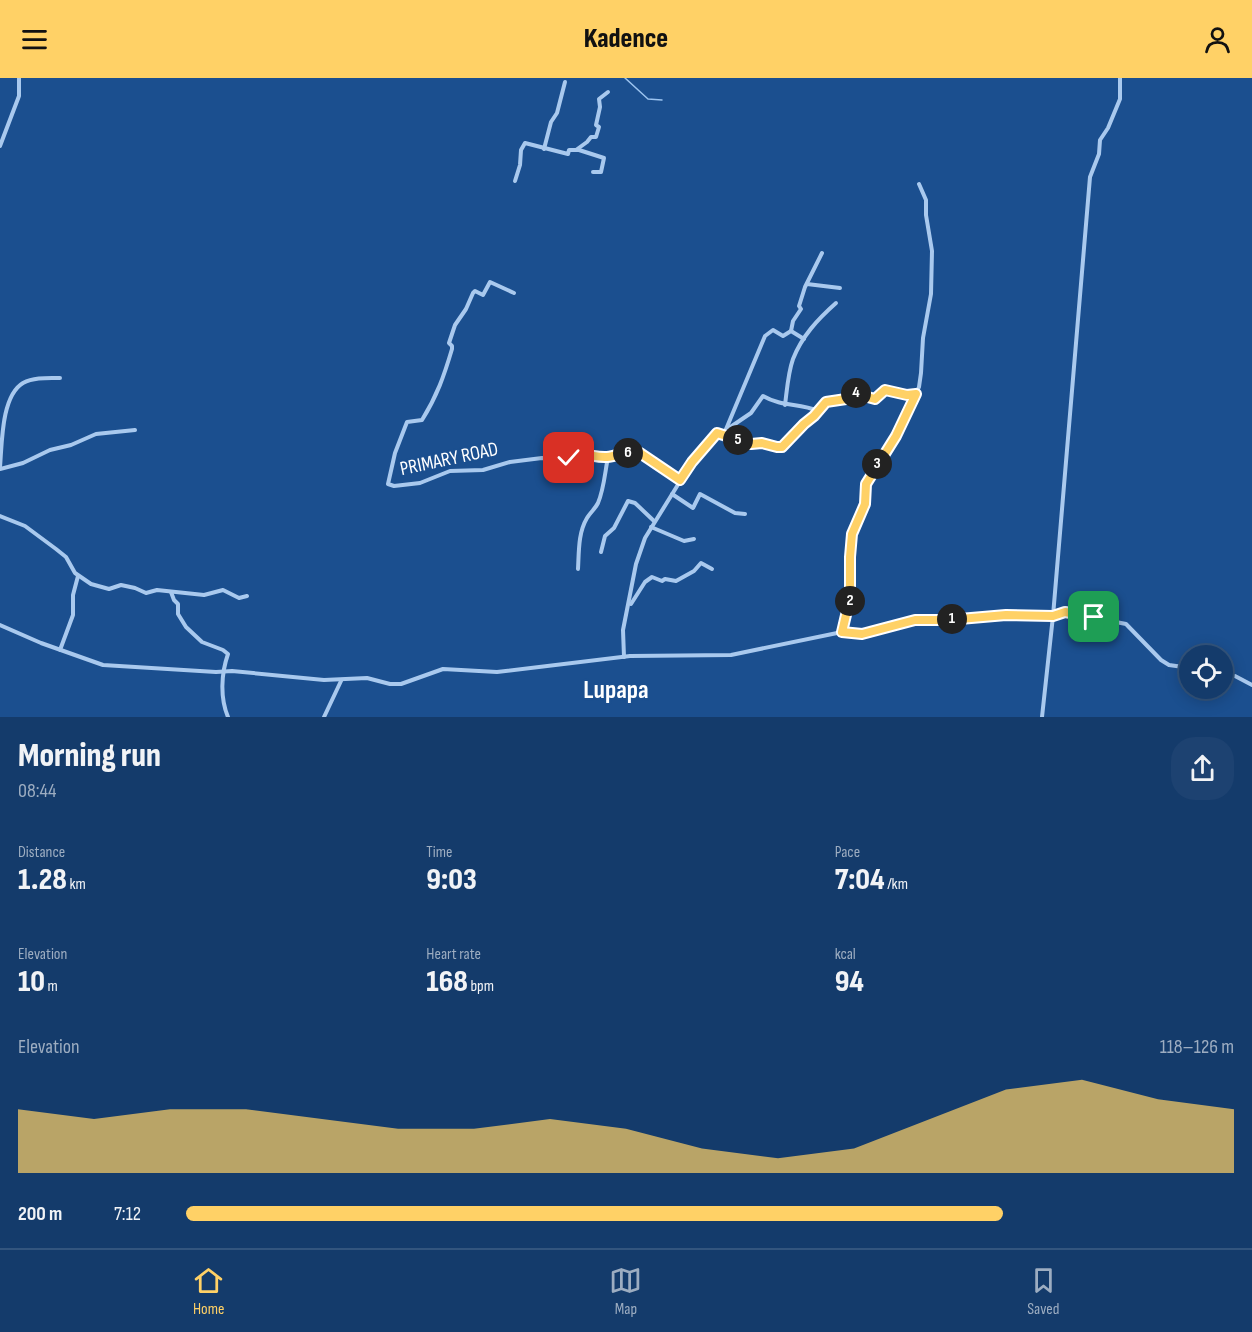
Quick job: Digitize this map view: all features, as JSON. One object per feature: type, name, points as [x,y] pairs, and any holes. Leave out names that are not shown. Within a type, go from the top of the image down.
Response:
[{"type":"street","points":[[0,146],[19,96],[19,78]]},
{"type":"street","points":[[1042,717],[1053,616],[1090,177],[1099,154],[1100,140],[1108,128],[1120,99],[1120,78]]},
{"type":"street","points":[[544,149],[565,82]]},
{"type":"street","points":[[576,150],[591,137],[596,136],[599,127],[596,125],[600,99],[608,92]]},
{"type":"street","points":[[515,181],[520,165],[521,150],[525,143],[568,154],[570,150],[576,150],[604,158],[601,172],[593,171]]},
{"type":"street","points":[[842,632],[850,598],[852,534],[865,504],[866,484],[896,436],[916,394],[921,373],[923,339],[931,294],[932,251],[926,200],[919,184]]},
{"type":"street","points":[[725,432],[765,336],[773,330],[783,336],[791,331],[793,321],[801,309],[799,306],[807,284],[822,253]]},
{"type":"street","name":"PRIMARY ROAD","points":[[514,293],[490,282],[483,295],[475,291],[473,293],[450,336],[449,343],[452,349],[440,388],[422,420],[407,422],[395,453],[388,484],[394,486],[420,483],[450,471],[483,470],[510,462],[542,458],[564,461],[579,453],[608,457]]},
{"type":"street","points":[[807,284],[840,288]]},
{"type":"street","points":[[785,405],[792,360],[812,327],[836,303]]},
{"type":"street","points":[[791,331],[804,339]]},
{"type":"street","points":[[60,378],[38,378],[21,384],[15,392],[3,426],[0,468],[23,463],[50,450],[71,445],[96,434],[117,430],[135,430]]},
{"type":"street","points":[[725,432],[751,444],[762,443],[782,447],[826,402],[847,399],[850,393],[875,399],[885,390],[907,395],[916,394]]},
{"type":"street","points":[[624,657],[623,630],[636,564],[654,521],[692,462],[715,434],[725,432],[750,413],[763,396],[785,405],[808,407],[818,411]]},
{"type":"street","points":[[578,569],[580,534],[586,519],[598,504],[608,457],[633,452],[640,453],[680,480]]},
{"type":"street","points":[[672,494],[693,507],[700,494],[735,513],[745,514]]},
{"type":"street","points":[[601,552],[605,536],[614,528],[628,501],[635,503],[654,521]]},
{"type":"street","points":[[0,516],[25,526],[56,549],[66,557],[78,575],[91,584],[109,588],[122,585],[146,593],[157,590],[204,595],[223,590],[239,597],[247,596]]},
{"type":"street","points":[[651,527],[684,542],[694,539]]},
{"type":"street","points":[[628,607],[645,582],[652,577],[662,581],[665,579],[676,582],[694,571],[701,563],[712,569]]},
{"type":"street","points":[[60,650],[73,615],[73,596],[78,575]]},
{"type":"street","points":[[171,592],[178,604],[178,614],[183,622],[202,642],[228,654],[222,671],[224,708],[228,717]]},
{"type":"street","points":[[0,625],[103,665],[222,671],[341,681],[367,678],[400,684],[443,669],[497,672],[624,657],[731,655],[842,632],[862,634],[915,620],[948,620],[1006,615],[1053,616],[1065,612],[1126,624],[1161,660],[1179,666]]},
{"type":"street","points":[[1233,676],[1252,685]]},
{"type":"street","points":[[324,717],[341,681]]},
{"type":"waterway","points":[[625,78],[648,99],[662,100]]},
{"type":"district","name":"Lupapa","points":[[616,690]]},
{"type":"route","points":[[569,458],[579,453],[608,457],[621,453],[640,453],[680,480],[717,433],[751,444],[762,443],[782,447],[826,402],[846,399],[850,393],[875,399],[885,390],[907,395],[916,394],[896,436],[866,484],[865,504],[852,534],[850,598],[842,632],[862,634],[915,620],[948,620],[1006,615],[1053,616],[1065,612],[1094,617]]}]
